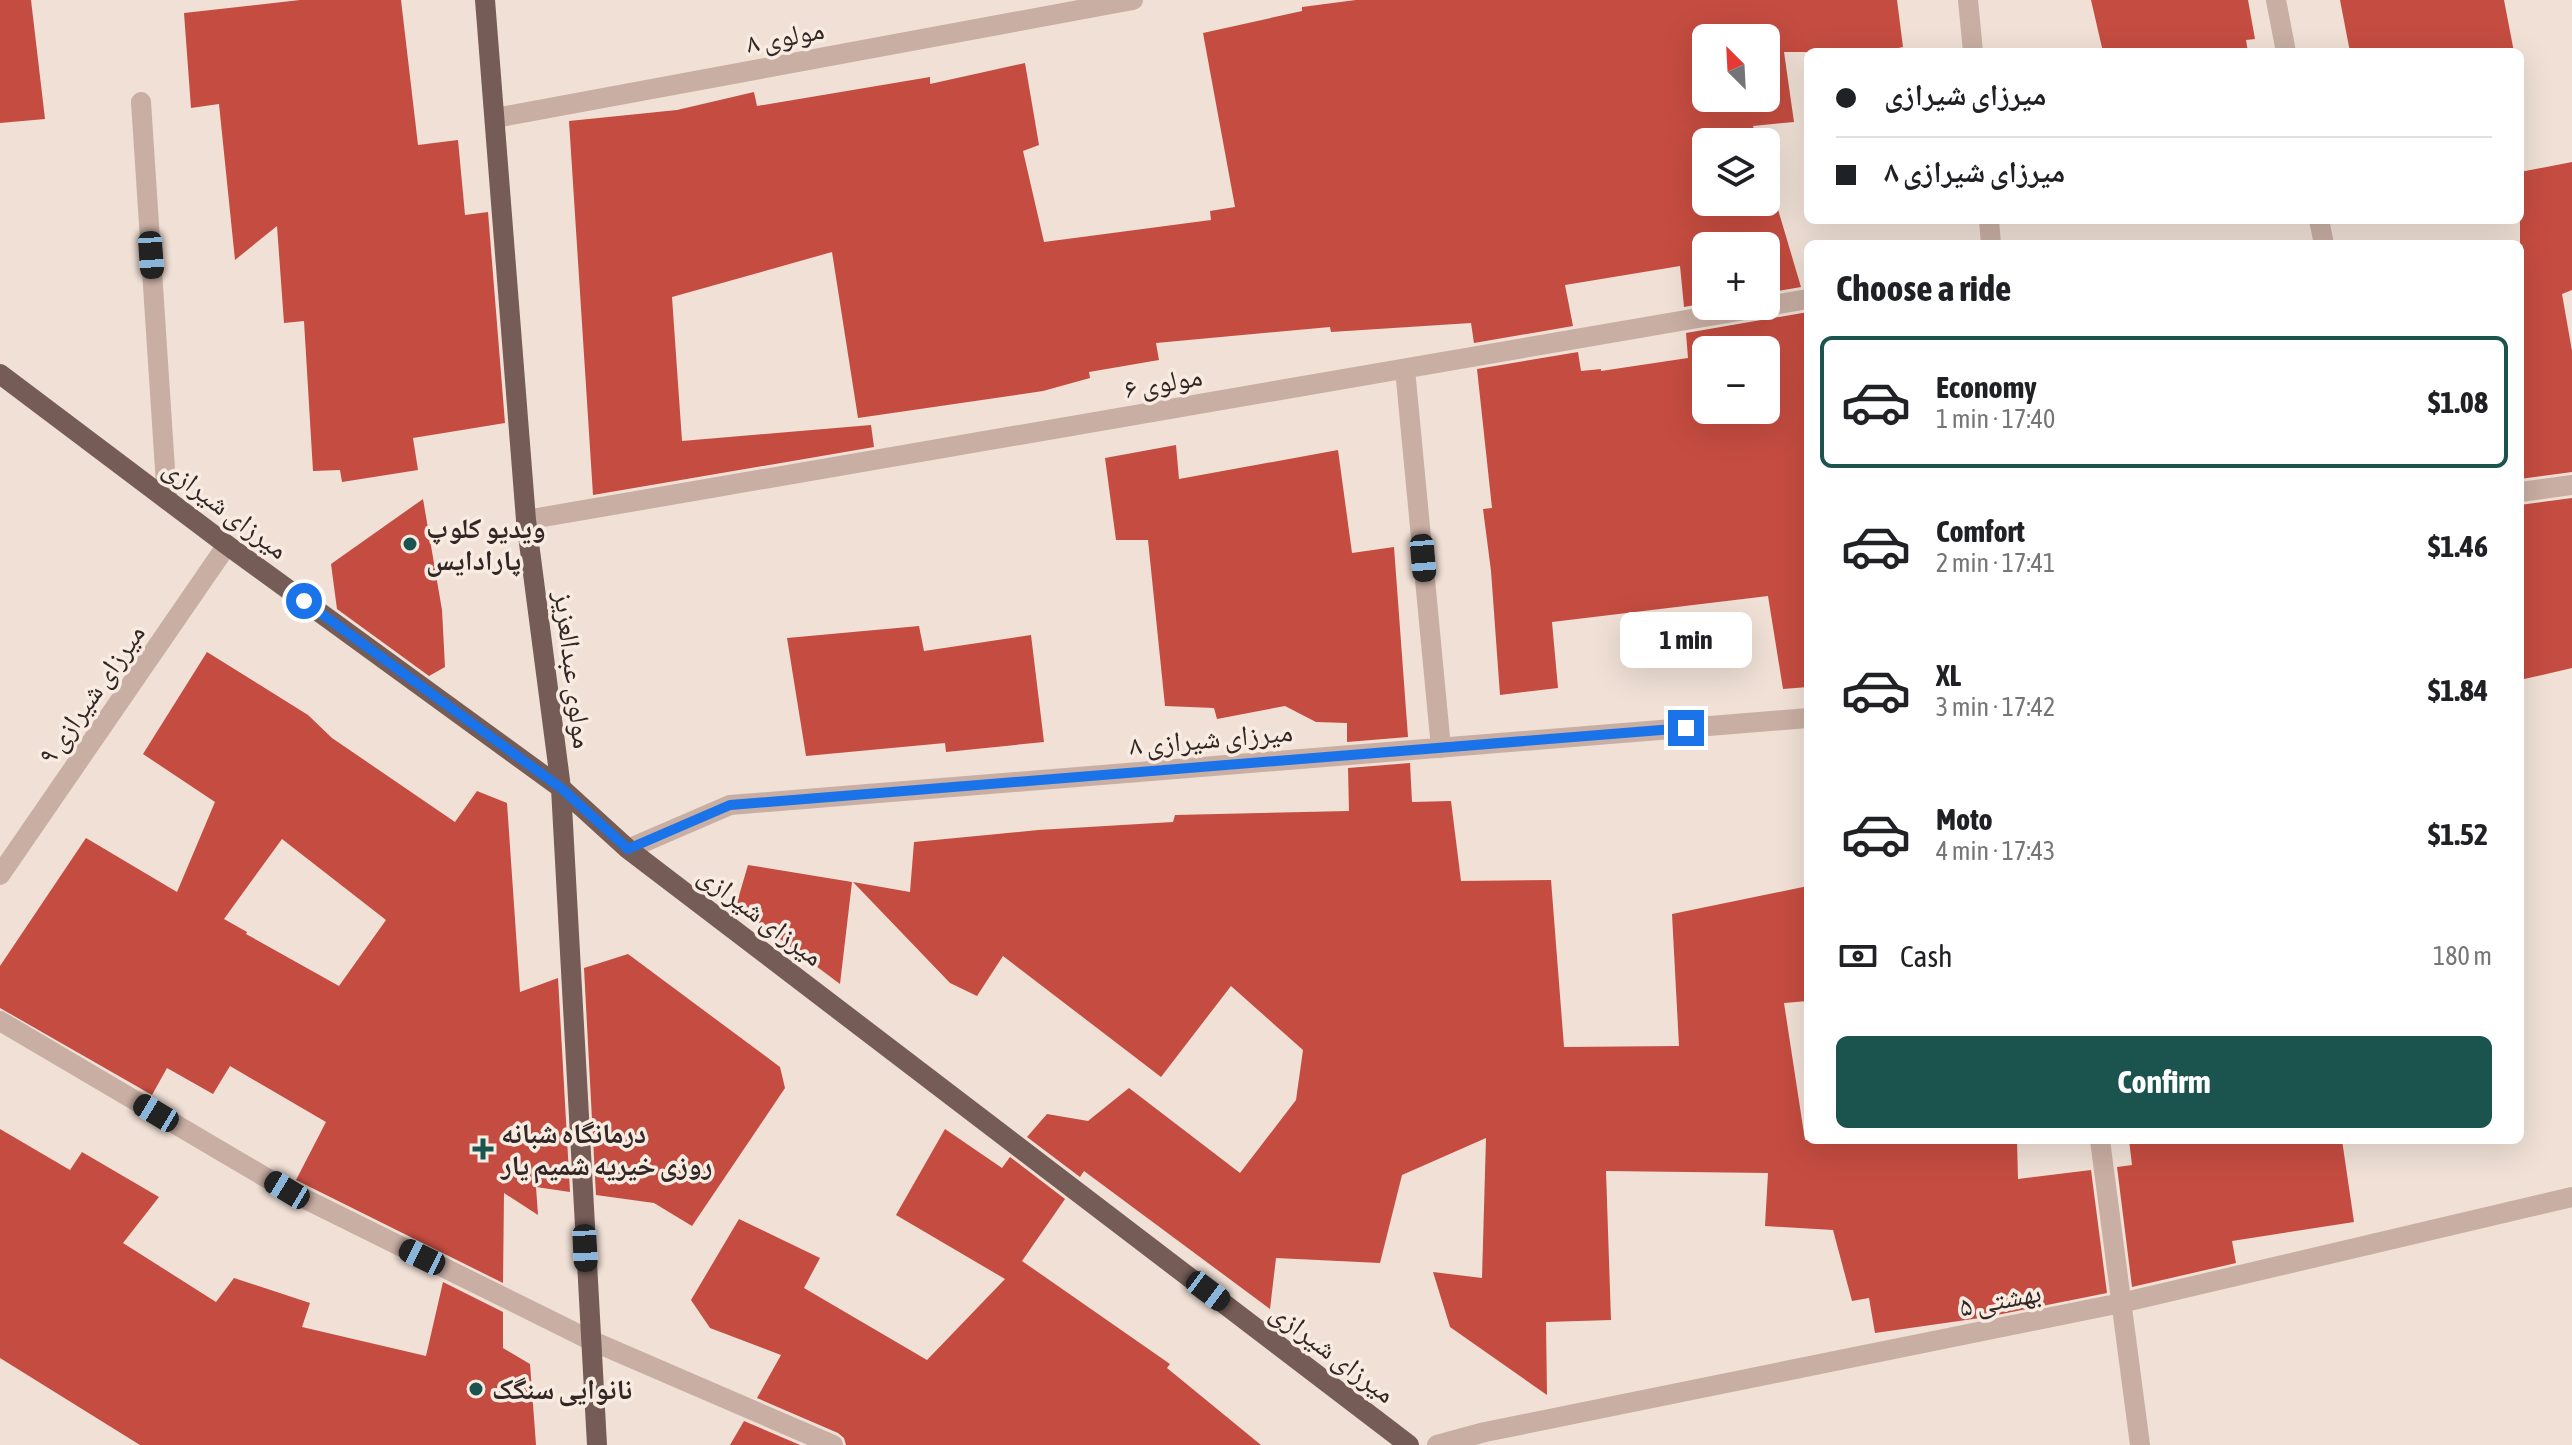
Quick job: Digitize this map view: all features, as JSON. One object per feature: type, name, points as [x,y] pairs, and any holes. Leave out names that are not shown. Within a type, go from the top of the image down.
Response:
[{"type":"main road","name":"مولوی عبدالعزیز","points":[[485,0],[526,520],[561,788],[597,1445]]},
{"type":"main road","name":"میرزای شیرازی","points":[[0,374],[227,545],[561,788],[628,849],[1409,1445]]},
{"type":"street","name":"مولوی ۸","points":[[495,118],[1133,0]]},
{"type":"street","points":[[1968,0],[1973,48]]},
{"type":"street","points":[[2276,0],[2285,48]]},
{"type":"street","points":[[141,102],[167,500]]},
{"type":"street","name":"مولوی ۶","points":[[526,520],[1804,300]]},
{"type":"street","points":[[1405,369],[1441,748]]},
{"type":"street","points":[[2524,491],[2572,485]]},
{"type":"street","name":"میرزای شیرازی ۹","points":[[0,875],[227,545]]},
{"type":"street","name":"میرزای شیرازی ۸","points":[[628,849],[730,805],[1804,718]]},
{"type":"street","points":[[0,1021],[287,1190],[590,1340],[833,1445]]},
{"type":"street","points":[[2101,1144],[2140,1445]]},
{"type":"street","name":"بهشتی ۵","points":[[1437,1445],[1485,1432],[2121,1303],[2572,1197]]},
{"type":"building","points":[[0,0],[31,0],[45,119],[0,123]]},
{"type":"building","points":[[300,0],[401,0],[418,145],[458,140],[465,215],[488,212],[505,423],[413,438],[418,470],[342,482],[340,470],[313,471],[304,321],[284,323],[277,226],[235,260],[219,104],[191,108],[184,13]]},
{"type":"building","points":[[1356,0],[1897,0],[1903,47],[1804,48],[1804,52],[1784,52],[1794,122],[1754,128],[1692,128],[1692,216],[1780,216],[1801,287],[1780,291],[1780,232],[1692,232],[1692,306],[1684,307],[1680,266],[1565,285],[1573,326],[1474,343],[1471,323],[1331,332],[1330,327],[1156,343],[1159,360],[1089,372],[1090,378],[1043,391],[858,418],[832,252],[672,297],[682,441],[871,425],[874,447],[593,495],[569,121],[677,110],[754,92],[757,106],[930,77],[930,84],[1025,63],[1039,145],[1023,151],[1044,242],[1211,220],[1210,211],[1235,207],[1203,33],[1302,11],[1302,7]]},
{"type":"building","points":[[2091,0],[2248,0],[2255,39],[2246,40],[2247,48],[2102,48]]},
{"type":"building","points":[[2340,0],[2504,0],[2513,48],[2349,48]]},
{"type":"building","points":[[2572,162],[2572,290],[2562,294],[2572,351],[2572,472],[2524,478],[2524,240],[2520,240],[2520,224],[2524,224],[2524,171]]},
{"type":"building","points":[[1804,313],[1804,687],[1783,689],[1768,596],[1552,622],[1558,688],[1500,695],[1483,509],[1492,508],[1477,369],[1578,352],[1581,371],[1601,371],[1688,358],[1686,333],[1762,320],[1780,320],[1780,317]]},
{"type":"building","points":[[1176,445],[1179,479],[1338,450],[1352,553],[1394,547],[1408,737],[1347,742],[1347,723],[1316,722],[1285,706],[1217,719],[1214,708],[1165,706],[1148,540],[1116,540],[1105,458]]},
{"type":"building","points":[[2572,498],[2572,668],[2524,679],[2524,504]]},
{"type":"building","points":[[423,499],[442,610],[445,667],[429,676],[337,609],[331,564]]},
{"type":"building","points":[[919,626],[924,651],[1031,635],[1044,742],[946,752],[945,743],[806,756],[787,638]]},
{"type":"building","points":[[207,652],[308,715],[332,738],[455,822],[477,791],[507,803],[520,992],[558,978],[570,1192],[536,1187],[538,1215],[504,1193],[503,1283],[296,1180],[326,1122],[230,1066],[213,1094],[167,1068],[152,1095],[0,1008],[0,966],[86,838],[177,892],[215,802],[143,754]],"holes":[[[282,839],[386,920],[339,986],[224,919]]]},
{"type":"building","points":[[1410,763],[1412,802],[1451,801],[1461,881],[1551,880],[1564,1047],[1679,1046],[1672,914],[1804,887],[1804,1001],[1784,1003],[1804,1144],[2017,1144],[2018,1179],[2091,1170],[2107,1293],[1987,1317],[1875,1333],[1869,1298],[1852,1301],[1833,1230],[1765,1226],[1768,1173],[1606,1171],[1611,1320],[1546,1322],[1547,1395],[1450,1327],[1433,1272],[1482,1278],[1486,1138],[1402,1175],[1380,1263],[1276,1258],[1270,1309],[1084,1171],[1080,1177],[1027,1137],[1047,1114],[1088,1121],[1129,1088],[1240,1173],[1296,1100],[1303,1050],[1231,986],[1161,1077],[1003,956],[977,996],[950,983],[853,882],[910,892],[914,842],[1038,830],[1173,822],[1175,815],[1349,811],[1348,768]]},
{"type":"building","points":[[748,865],[852,882],[840,984],[736,906]]},
{"type":"building","points":[[628,954],[780,1067],[785,1088],[692,1226],[654,1203],[596,1195],[584,968]]},
{"type":"building","points":[[0,1129],[70,1170],[82,1152],[159,1197],[123,1243],[216,1302],[234,1278],[310,1303],[302,1327],[426,1356],[443,1282],[503,1312],[503,1348],[530,1364],[536,1445],[140,1445],[0,1358]]},
{"type":"building","points":[[945,1129],[1002,1168],[1010,1157],[1065,1199],[1022,1261],[1170,1364],[1167,1368],[1261,1445],[846,1445],[838,1433],[757,1398],[781,1355],[710,1328],[691,1300],[739,1219],[820,1258],[804,1288],[927,1360],[1005,1279],[896,1215]]},
{"type":"building","points":[[2129,1144],[2343,1144],[2354,1222],[2232,1241],[2236,1263],[2132,1287],[2117,1167],[2132,1165]]},
{"type":"building","points":[[744,1421],[800,1445],[730,1445]]},
{"type":"place","name":"ویدیو کلوپ پارادایس","points":[[410,544]]},
{"type":"place","name":"درمانگاه شبانه روزی خیریه شمیم یار","points":[[483,1149]]},
{"type":"place","name":"نانوایی سنگک","points":[[476,1389]]},
{"type":"route","points":[[304,601],[561,788],[628,849],[730,805],[1686,728]]}]
